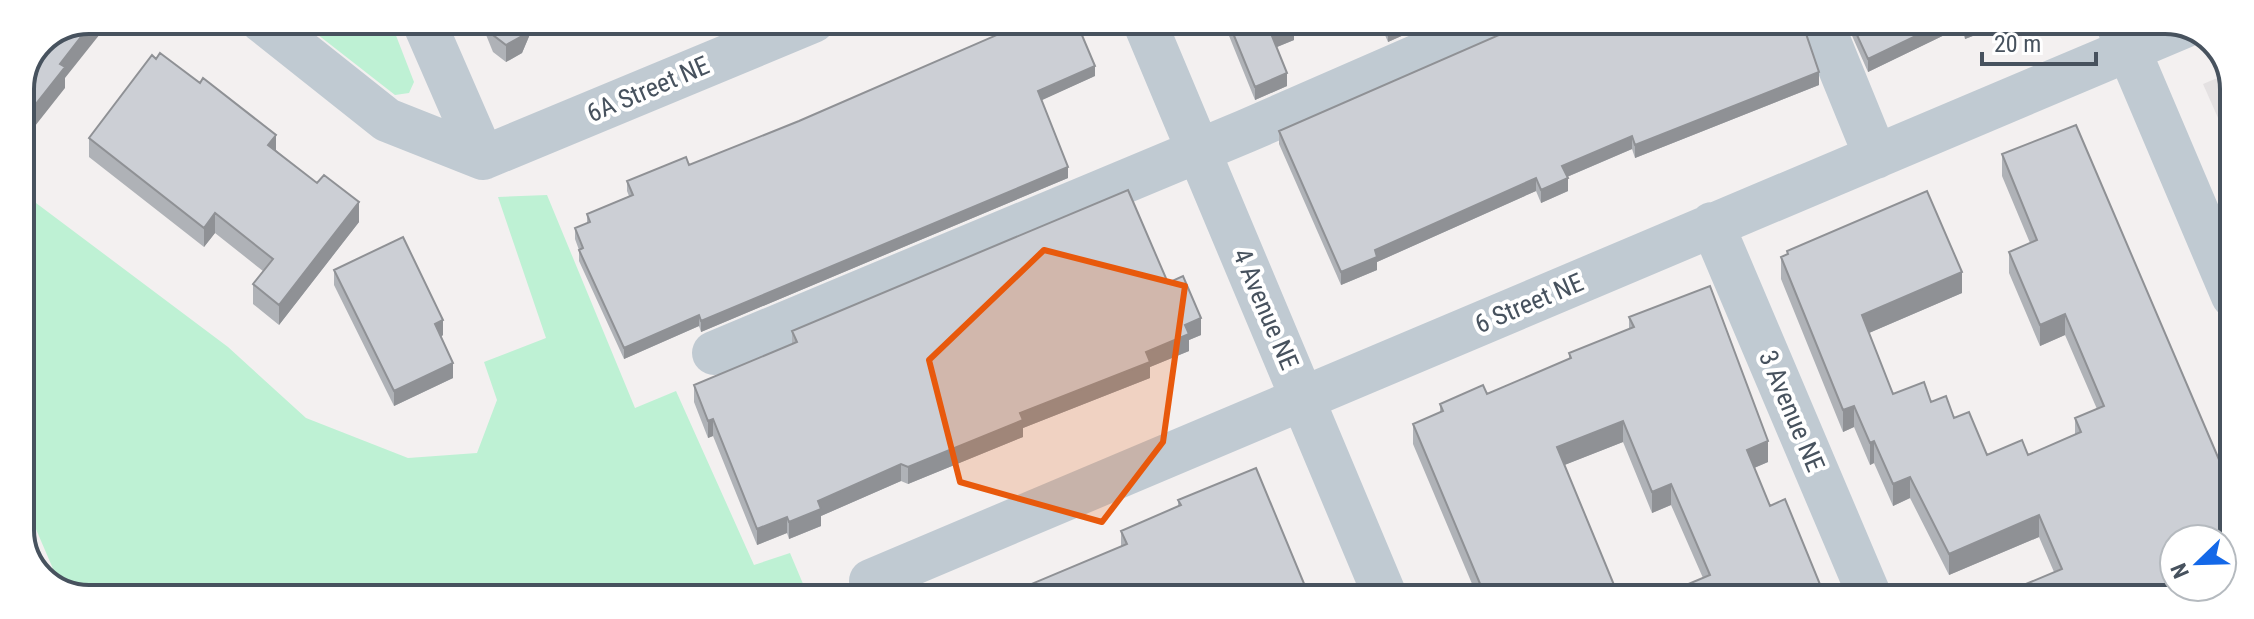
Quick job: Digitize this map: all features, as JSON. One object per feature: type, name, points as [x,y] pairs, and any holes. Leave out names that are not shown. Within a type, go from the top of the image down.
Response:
[{"type":"street","points":[[279,34],[387,120],[483,158]]},
{"type":"street","points":[[429,34],[483,158]]},
{"type":"street","name":"6A Street NE","points":[[483,158],[782,34]]},
{"type":"street","name":"4 Avenue NE","points":[[1150,34],[1381,585]]},
{"type":"street","points":[[714,353],[1468,34]]},
{"type":"street","points":[[1826,34],[1876,157]]},
{"type":"street","points":[[2123,36],[2220,265]]},
{"type":"street","name":"6 Street NE","points":[[871,581],[1304,401],[1712,224],[1876,157],[2123,36]]},
{"type":"street","name":"3 Avenue NE","points":[[1712,224],[1865,585]]},
{"type":"highlighted area","points":[[1044,250],[1185,286],[1163,442],[1102,522],[960,482],[929,360]]},
{"type":"shaded area","points":[[2219,77],[2220,122],[2203,84]]},
{"type":"green space","points":[[317,34],[395,34],[414,82],[409,93],[395,95]]},
{"type":"green space","points":[[547,195],[635,408],[676,391],[754,565],[790,553],[804,585],[89,585],[75,583],[55,573],[34,525],[34,202],[228,347],[306,418],[408,458],[477,453],[497,400],[484,362],[546,338],[498,197]]},
{"type":"building","points":[[493,34],[523,34],[506,45]]},
{"type":"building","points":[[999,34],[1081,34],[1095,66],[1038,91],[1068,167],[701,321],[699,315],[624,348],[579,250],[583,248],[575,228],[590,222],[587,214],[633,195],[627,181],[686,157],[689,165]]},
{"type":"building","points":[[1233,34],[1277,34],[1272,36],[1287,73],[1255,87]]},
{"type":"building","points":[[1501,34],[1806,34],[1819,72],[1635,145],[1632,136],[1562,166],[1568,178],[1541,190],[1536,178],[1375,250],[1377,257],[1341,272],[1279,131]]},
{"type":"building","points":[[1857,34],[1920,34],[1868,59]]},
{"type":"building","points":[[83,35],[60,64],[65,67],[34,106],[35,78],[43,58],[58,43]]},
{"type":"building","points":[[160,53],[200,83],[203,78],[276,135],[268,145],[317,183],[324,175],[359,202],[279,305],[253,284],[273,259],[215,213],[204,228],[89,138],[152,55],[156,59]]},
{"type":"building","points":[[2076,125],[2220,462],[2220,523],[2158,523],[2158,585],[2024,585],[2062,569],[2039,515],[1949,554],[1910,477],[1893,484],[1854,406],[1843,410],[1781,257],[1788,254],[1787,251],[1927,191],[1962,272],[1862,315],[1893,394],[1924,382],[1931,402],[1946,396],[1954,418],[1969,412],[1987,455],[2022,440],[2028,455],[2081,432],[2075,418],[2104,406],[2065,314],[2040,325],[2009,252],[2037,240],[2002,154]]},
{"type":"building","points":[[1128,190],[1168,283],[1183,276],[1201,318],[1185,325],[1189,334],[1146,352],[1150,362],[1020,413],[1023,420],[908,467],[901,464],[818,501],[821,509],[789,522],[787,517],[757,529],[713,419],[708,421],[694,385],[797,342],[792,331]]},
{"type":"building","points":[[403,237],[443,320],[435,324],[453,363],[394,391],[334,270]]},
{"type":"building","points":[[1710,286],[1768,441],[1747,450],[1770,506],[1785,499],[1820,585],[1686,585],[1710,575],[1671,484],[1652,492],[1623,421],[1557,447],[1614,585],[1481,585],[1413,424],[1443,411],[1440,404],[1483,385],[1487,394],[1571,358],[1569,353],[1634,327],[1629,317]]},
{"type":"building","points":[[1256,468],[1305,585],[1029,585],[1127,544],[1121,531],[1181,505],[1178,500]]}]
